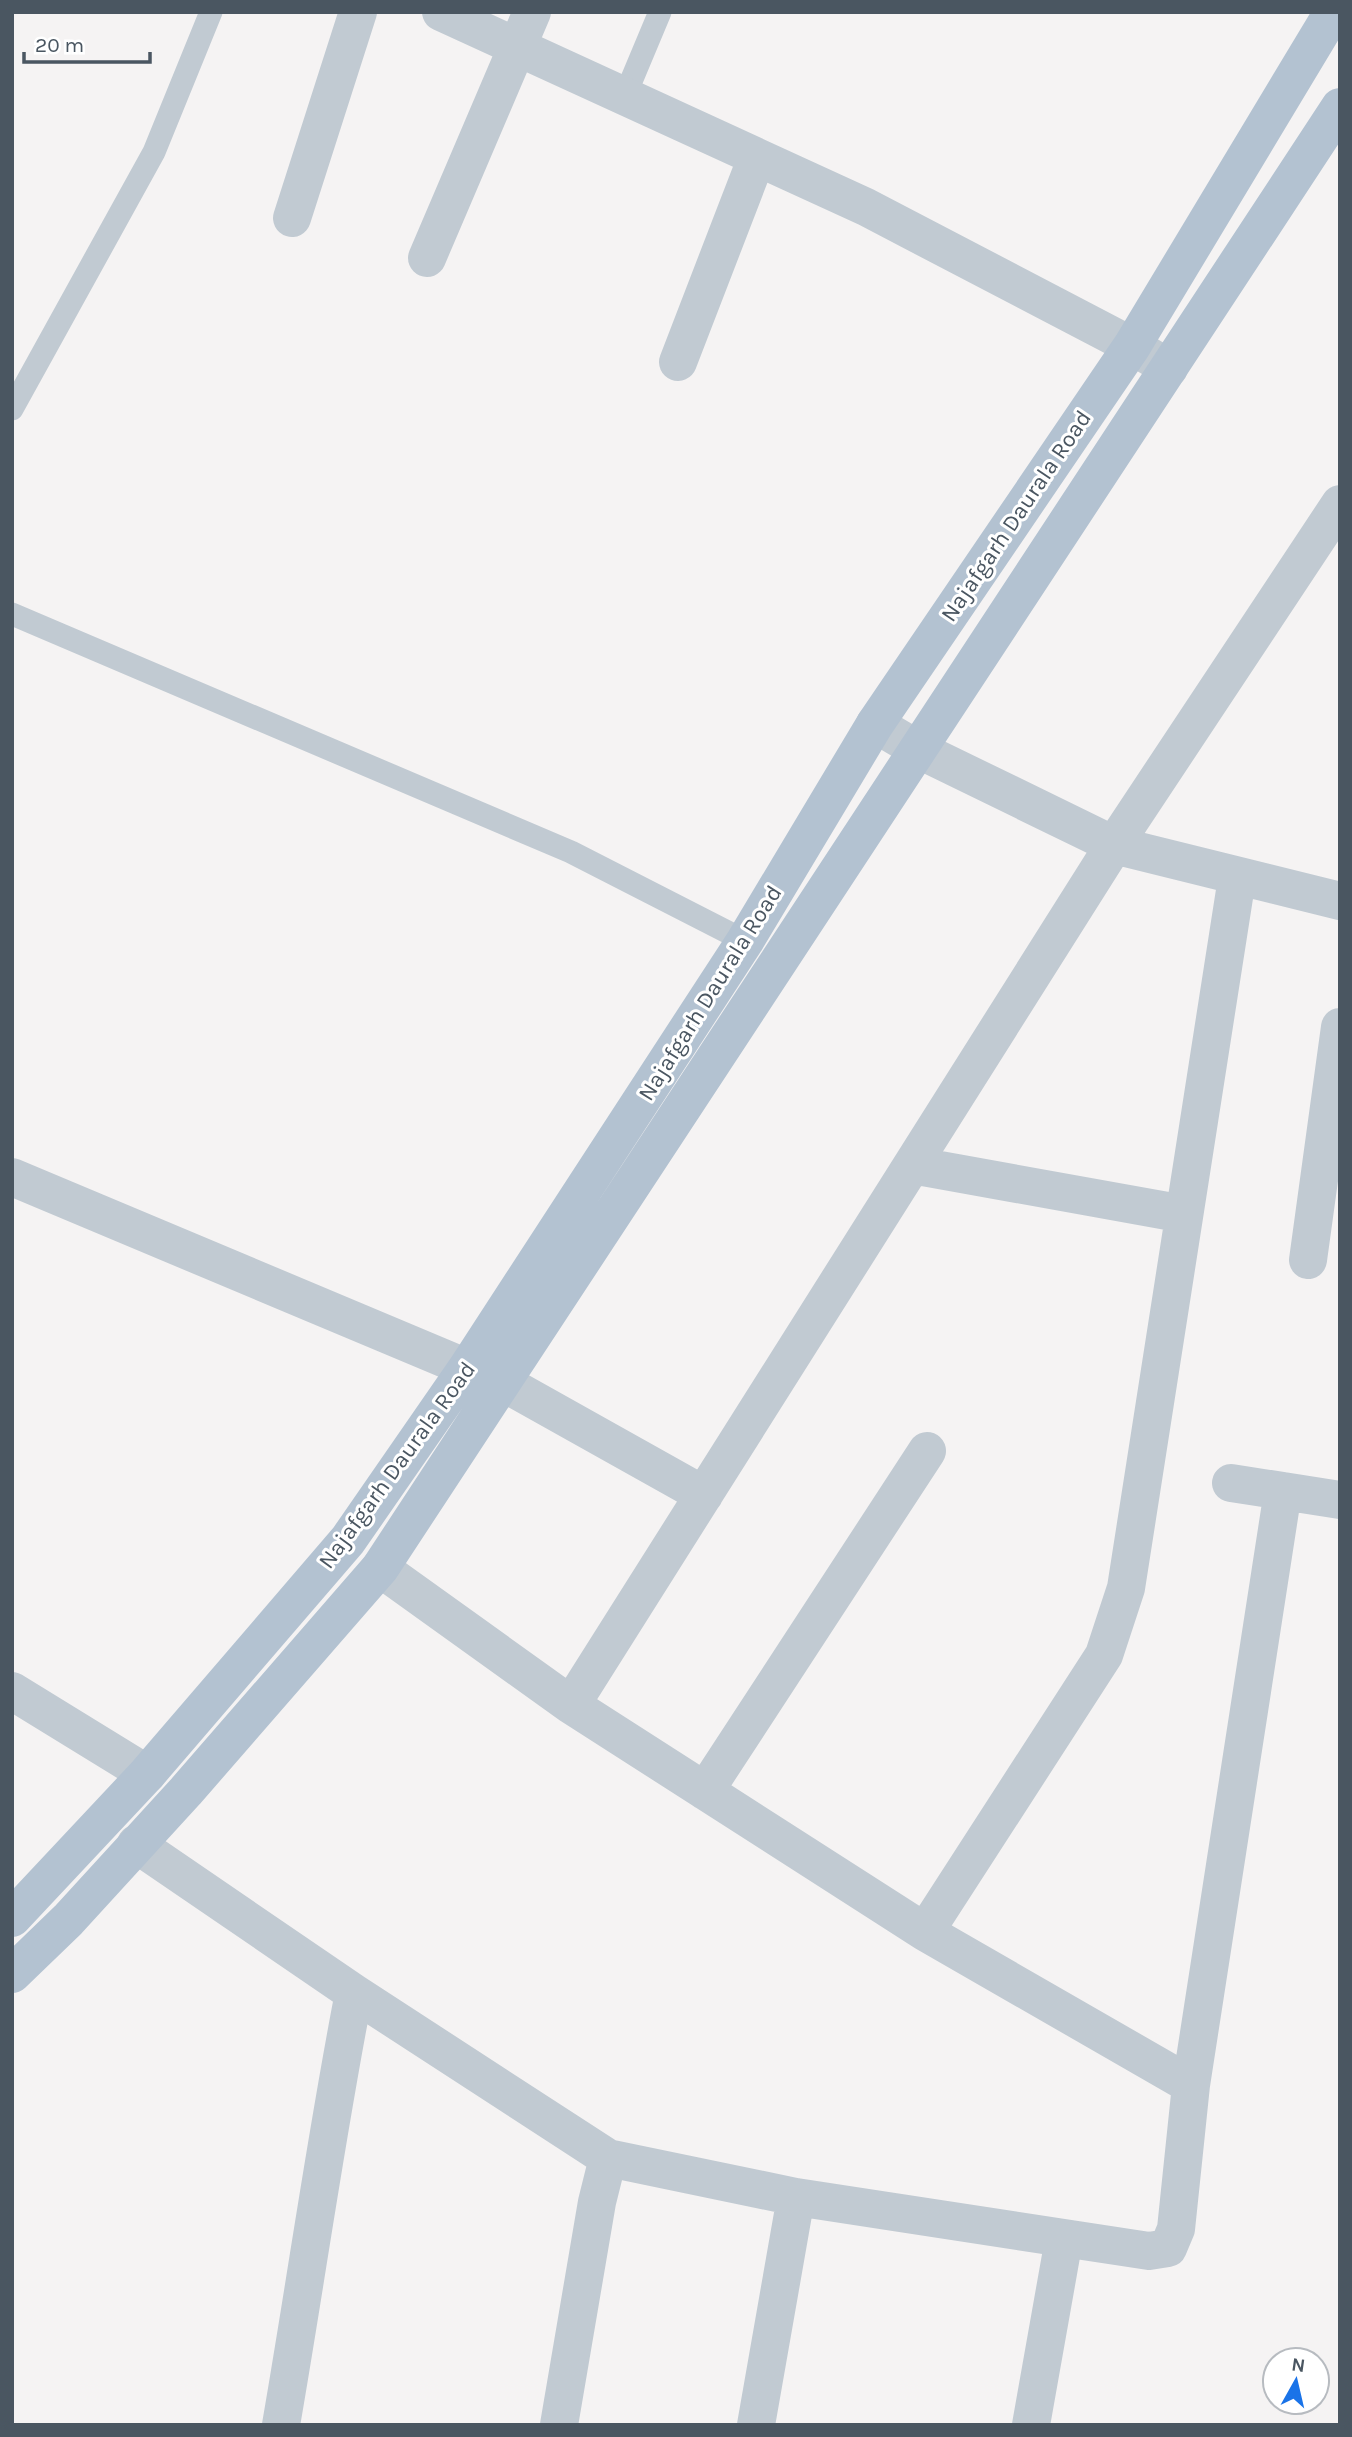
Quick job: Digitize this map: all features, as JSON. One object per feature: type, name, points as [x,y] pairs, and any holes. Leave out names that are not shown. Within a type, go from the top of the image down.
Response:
[{"type":"main road","name":"Najafgarh Daurala Road","points":[[12,1918],[147,1774],[348,1540],[467,1368],[745,941],[875,724],[1132,346],[1333,12]]},
{"type":"main road","name":"Najafgarh Daurala Road","points":[[12,1973],[68,1920],[187,1791],[380,1568],[1340,107]]},
{"type":"street","points":[[292,218],[358,12]]},
{"type":"street","points":[[442,12],[517,50],[866,207],[1169,368]]},
{"type":"street","points":[[428,258],[532,12]]},
{"type":"street","points":[[678,362],[757,157]]},
{"type":"street","points":[[571,1705],[1114,845],[1340,504]]},
{"type":"street","points":[[875,724],[919,750],[1114,845],[1237,878],[1340,901]]},
{"type":"street","points":[[925,1932],[1104,1655],[1126,1588],[1237,878]]},
{"type":"street","points":[[1308,1259],[1340,1027]]},
{"type":"street","points":[[912,1165],[1184,1214]]},
{"type":"street","points":[[12,1177],[467,1368]]},
{"type":"street","points":[[504,1383],[704,1495]]},
{"type":"street","points":[[705,1791],[927,1451]]},
{"type":"street","points":[[1231,1483],[1340,1500]]},
{"type":"street","points":[[136,1844],[354,1993],[608,2158],[796,2197],[1149,2252],[1168,2248],[1176,2229],[1191,2085],[1283,1492]]},
{"type":"street","points":[[380,1568],[571,1705],[925,1932],[1191,2085]]},
{"type":"street","points":[[12,1691],[147,1774]]},
{"type":"street","points":[[281,2425],[317,2221],[333,2102],[354,1993]]},
{"type":"street","points":[[559,2425],[597,2202],[608,2158]]},
{"type":"street","points":[[756,2425],[796,2197]]},
{"type":"street","points":[[1031,2425],[1064,2239]]},
{"type":"lane","points":[[12,409],[143,173],[211,12]]},
{"type":"lane","points":[[624,98],[660,12]]},
{"type":"lane","points":[[12,614],[571,852],[745,941]]}]
